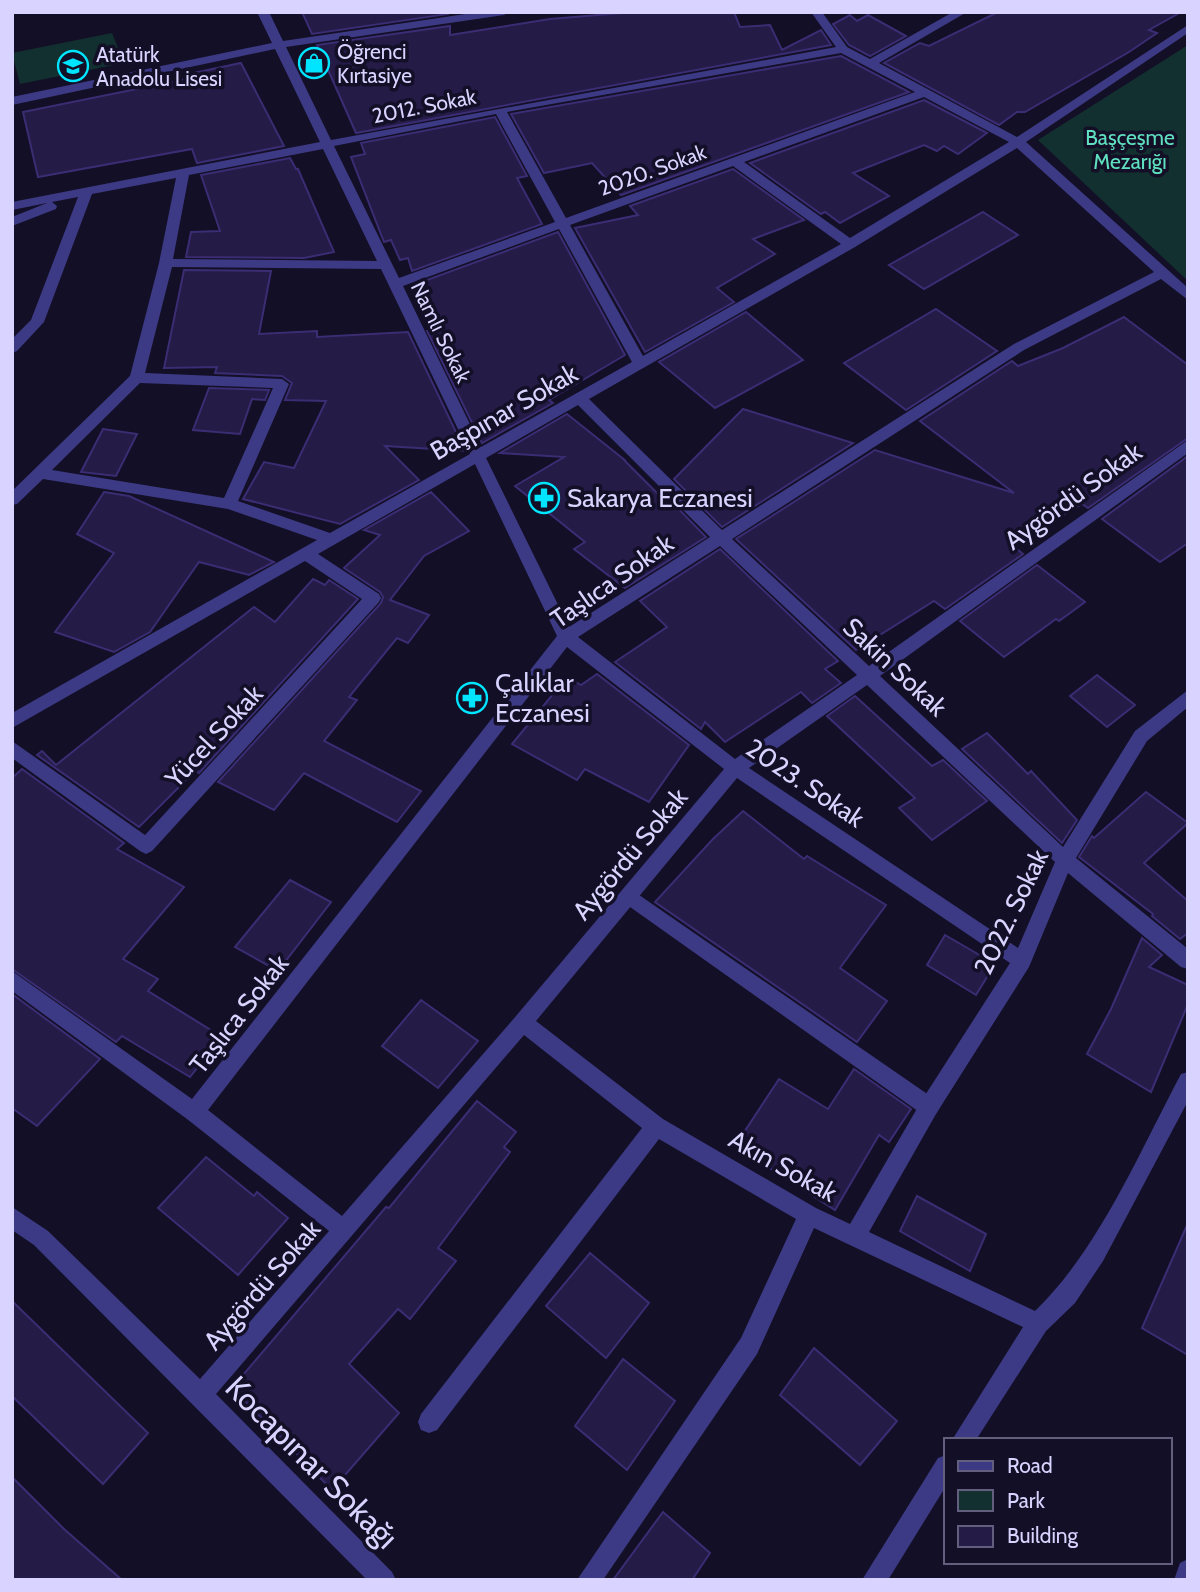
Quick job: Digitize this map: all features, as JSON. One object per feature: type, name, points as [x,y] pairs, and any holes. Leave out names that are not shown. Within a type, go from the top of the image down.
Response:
[{"type":"street","name":"Namlı Sokak","points":[[263,12],[566,637]]},
{"type":"street","points":[[12,101],[390,22],[504,12]]},
{"type":"street","points":[[816,12],[843,49],[1018,142],[1188,296]]},
{"type":"street","points":[[869,64],[962,12]]},
{"type":"street","name":"Başpınar Sokak","points":[[12,721],[850,244],[1018,142],[1188,28]]},
{"type":"street","name":"2012. Sokak","points":[[12,205],[500,110],[843,49]]},
{"type":"street","name":"2020. Sokak","points":[[395,285],[923,93]]},
{"type":"street","points":[[500,110],[640,364]]},
{"type":"street","points":[[734,161],[850,244]]},
{"type":"street","points":[[12,500],[137,379],[166,263],[183,172]]},
{"type":"street","points":[[12,222],[87,191],[37,322],[12,348]]},
{"type":"street","points":[[166,263],[386,265]]},
{"type":"street","name":"Taşlıca Sokak","points":[[194,1112],[566,637],[1019,347],[1163,273]]},
{"type":"street","points":[[137,379],[282,384],[229,504]]},
{"type":"street","name":"Sakin Sokak","points":[[579,398],[720,537],[1065,860],[1188,961]]},
{"type":"street","name":"Aygördü Sokak","points":[[201,1395],[523,1022],[735,768],[868,676],[1188,445]]},
{"type":"street","points":[[39,473],[229,504],[330,539]]},
{"type":"street","name":"Yücel Sokak","points":[[12,748],[146,846],[373,598],[304,553]]},
{"type":"street","name":"2023. Sokak","points":[[566,637],[735,768],[1022,961]]},
{"type":"street","name":"2022. Sokak","points":[[855,1236],[929,1107],[1022,961],[1065,860],[1141,736],[1188,697]]},
{"type":"street","points":[[629,896],[929,1107]]},
{"type":"street","points":[[12,980],[194,1112],[345,1231]]},
{"type":"street","name":"Akın Sokak","points":[[523,1022],[656,1126],[809,1215],[1038,1323]]},
{"type":"street","points":[[964,1438],[1038,1323],[1067,1294],[1096,1254],[1188,1082]]},
{"type":"street","points":[[429,1422],[656,1126]]},
{"type":"street","points":[[589,1580],[749,1346],[809,1215]]},
{"type":"street","name":"Kocapınar Sokağı","points":[[12,1217],[41,1238],[384,1580]]},
{"type":"street","points":[[874,1580],[944,1469]]},
{"type":"street","points":[[1186,1580],[1188,1571]]},
{"type":"green space","points":[[112,33],[124,63],[20,84],[12,53]]},
{"type":"green space","name":"Başçeşme Mezarığı","points":[[1188,45],[1188,281],[1038,140]]},
{"type":"building","points":[[302,12],[448,12],[448,14],[312,34]]},
{"type":"building","points":[[634,12],[734,12],[740,27],[770,25],[782,50],[821,30],[831,45],[356,133],[317,45],[450,26],[450,35],[550,19]]},
{"type":"building","points":[[998,12],[1181,12],[1149,30],[1157,33],[1129,52],[1025,112],[1017,112],[999,125],[884,63],[920,43],[929,46]]},
{"type":"building","points":[[850,15],[857,21],[868,15],[906,36],[870,56],[849,45],[833,24]]},
{"type":"building","points":[[841,56],[909,92],[621,195],[592,163],[544,173],[511,114]]},
{"type":"building","points":[[241,63],[284,146],[197,163],[192,149],[38,177],[23,112],[191,78],[189,74]]},
{"type":"building","points":[[924,100],[987,133],[958,154],[944,146],[937,151],[924,145],[853,173],[889,196],[840,223],[825,212],[821,214],[750,163]]},
{"type":"building","points":[[495,117],[527,176],[517,178],[542,224],[412,271],[408,258],[400,260],[391,240],[384,242],[351,157],[365,154],[361,143]]},
{"type":"building","points":[[290,158],[298,169],[334,252],[304,258],[186,257],[191,232],[220,231],[201,175]]},
{"type":"building","points":[[733,169],[804,220],[753,239],[775,254],[717,288],[734,302],[645,352],[575,228],[638,215],[630,206]]},
{"type":"building","points":[[983,212],[1018,235],[924,289],[889,265]]},
{"type":"building","points":[[558,232],[625,355],[549,400],[553,403],[482,443],[427,331],[431,330],[416,284]]},
{"type":"building","points":[[184,270],[271,271],[259,334],[317,331],[317,337],[408,332],[465,451],[385,446],[419,480],[340,524],[243,499],[264,462],[294,468],[326,401],[285,400],[292,383],[282,376],[215,373],[217,367],[164,368]]},
{"type":"building","points":[[936,309],[997,351],[906,410],[844,363]]},
{"type":"building","points":[[746,312],[803,360],[715,408],[659,362]]},
{"type":"building","points":[[1124,317],[1188,365],[1188,438],[1088,508],[1082,504],[1012,545],[1023,554],[945,609],[934,601],[856,650],[736,539],[875,450],[1014,493],[920,421],[1012,361],[1018,366],[1063,348]]},
{"type":"building","points":[[209,388],[269,390],[265,400],[252,399],[240,434],[193,430]]},
{"type":"building","points":[[743,409],[853,443],[722,527],[674,479]]},
{"type":"building","points":[[567,414],[626,461],[624,460],[659,495],[662,492],[706,537],[625,588],[574,549],[585,542],[515,486],[564,457],[500,453]]},
{"type":"building","points":[[103,429],[137,434],[116,476],[81,472]]},
{"type":"building","points":[[1188,456],[1188,543],[1160,562],[1102,519]]},
{"type":"building","points":[[104,492],[129,496],[274,562],[249,575],[199,562],[150,632],[114,652],[55,632],[114,553],[77,534]]},
{"type":"building","points":[[431,492],[469,531],[424,556],[390,600],[429,615],[408,643],[397,638],[349,697],[357,700],[324,741],[421,791],[397,822],[304,773],[274,810],[218,782],[381,603],[383,597],[380,592],[344,568],[380,535],[364,530]]},
{"type":"building","points":[[720,549],[838,661],[825,669],[841,683],[812,703],[801,692],[725,742],[705,722],[701,729],[615,662],[667,627],[640,601]]},
{"type":"building","points":[[1037,565],[1085,602],[1059,621],[1056,619],[1004,657],[960,621]]},
{"type":"building","points":[[313,579],[325,585],[329,580],[358,599],[199,773],[195,771],[139,827],[37,755],[42,751],[56,765],[254,607],[275,622]]},
{"type":"building","points":[[597,674],[689,745],[649,802],[585,769],[577,780],[512,744],[567,677],[581,685]]},
{"type":"building","points":[[1097,675],[1135,705],[1107,727],[1070,696]]},
{"type":"building","points":[[855,696],[932,766],[943,760],[987,801],[932,840],[899,808],[915,798],[827,716]]},
{"type":"building","points":[[987,733],[1028,774],[1031,771],[1077,820],[1062,843],[962,749]]},
{"type":"building","points":[[22,769],[124,843],[117,849],[184,887],[123,959],[158,979],[148,991],[222,1037],[190,1077],[122,1036],[116,1042],[12,969],[12,778]]},
{"type":"building","points":[[1146,792],[1188,823],[1144,863],[1188,901],[1188,933],[1180,939],[1152,916],[1153,914],[1079,857],[1092,836],[1094,838]]},
{"type":"building","points":[[743,811],[804,859],[807,856],[886,905],[840,968],[887,1001],[857,1042],[655,902],[713,839]]},
{"type":"building","points":[[290,880],[331,902],[278,971],[235,947]]},
{"type":"building","points":[[945,935],[995,964],[976,995],[927,965]]},
{"type":"building","points":[[1142,938],[1162,955],[1149,967],[1188,985],[1188,1004],[1151,1092],[1087,1054],[1111,1009]]},
{"type":"building","points":[[12,994],[100,1059],[37,1126],[12,1108]]},
{"type":"building","points":[[421,1000],[478,1041],[438,1088],[382,1046]]},
{"type":"building","points":[[854,1069],[911,1109],[889,1142],[879,1135],[835,1210],[735,1146],[779,1079],[828,1109]]},
{"type":"building","points":[[477,1101],[516,1132],[504,1147],[510,1152],[438,1248],[456,1261],[410,1319],[398,1309],[349,1364],[399,1413],[332,1490],[232,1388],[386,1207],[389,1208]]},
{"type":"building","points":[[206,1157],[254,1196],[257,1192],[288,1218],[238,1275],[158,1208]]},
{"type":"building","points":[[917,1196],[986,1234],[970,1271],[900,1231]]},
{"type":"building","points":[[1188,1223],[1188,1355],[1142,1328]]},
{"type":"building","points":[[590,1253],[649,1303],[606,1358],[546,1306]]},
{"type":"building","points":[[12,1301],[148,1433],[103,1484],[12,1396]]},
{"type":"building","points":[[814,1348],[897,1421],[860,1465],[780,1395]]},
{"type":"building","points":[[623,1359],[675,1401],[627,1470],[575,1426]]},
{"type":"building","points":[[12,1477],[64,1529],[122,1580],[12,1580]]},
{"type":"building","points":[[663,1512],[710,1553],[692,1580],[613,1580]]},
{"type":"place","name":"Öğrenci Kırtasiye","points":[[314,63]]},
{"type":"place","name":"Atatürk Anadolu Lisesi","points":[[73,66]]},
{"type":"place","name":"Sakarya Eczanesi","points":[[544,498]]},
{"type":"place","name":"Çalıklar Eczanesi","points":[[472,698]]}]
